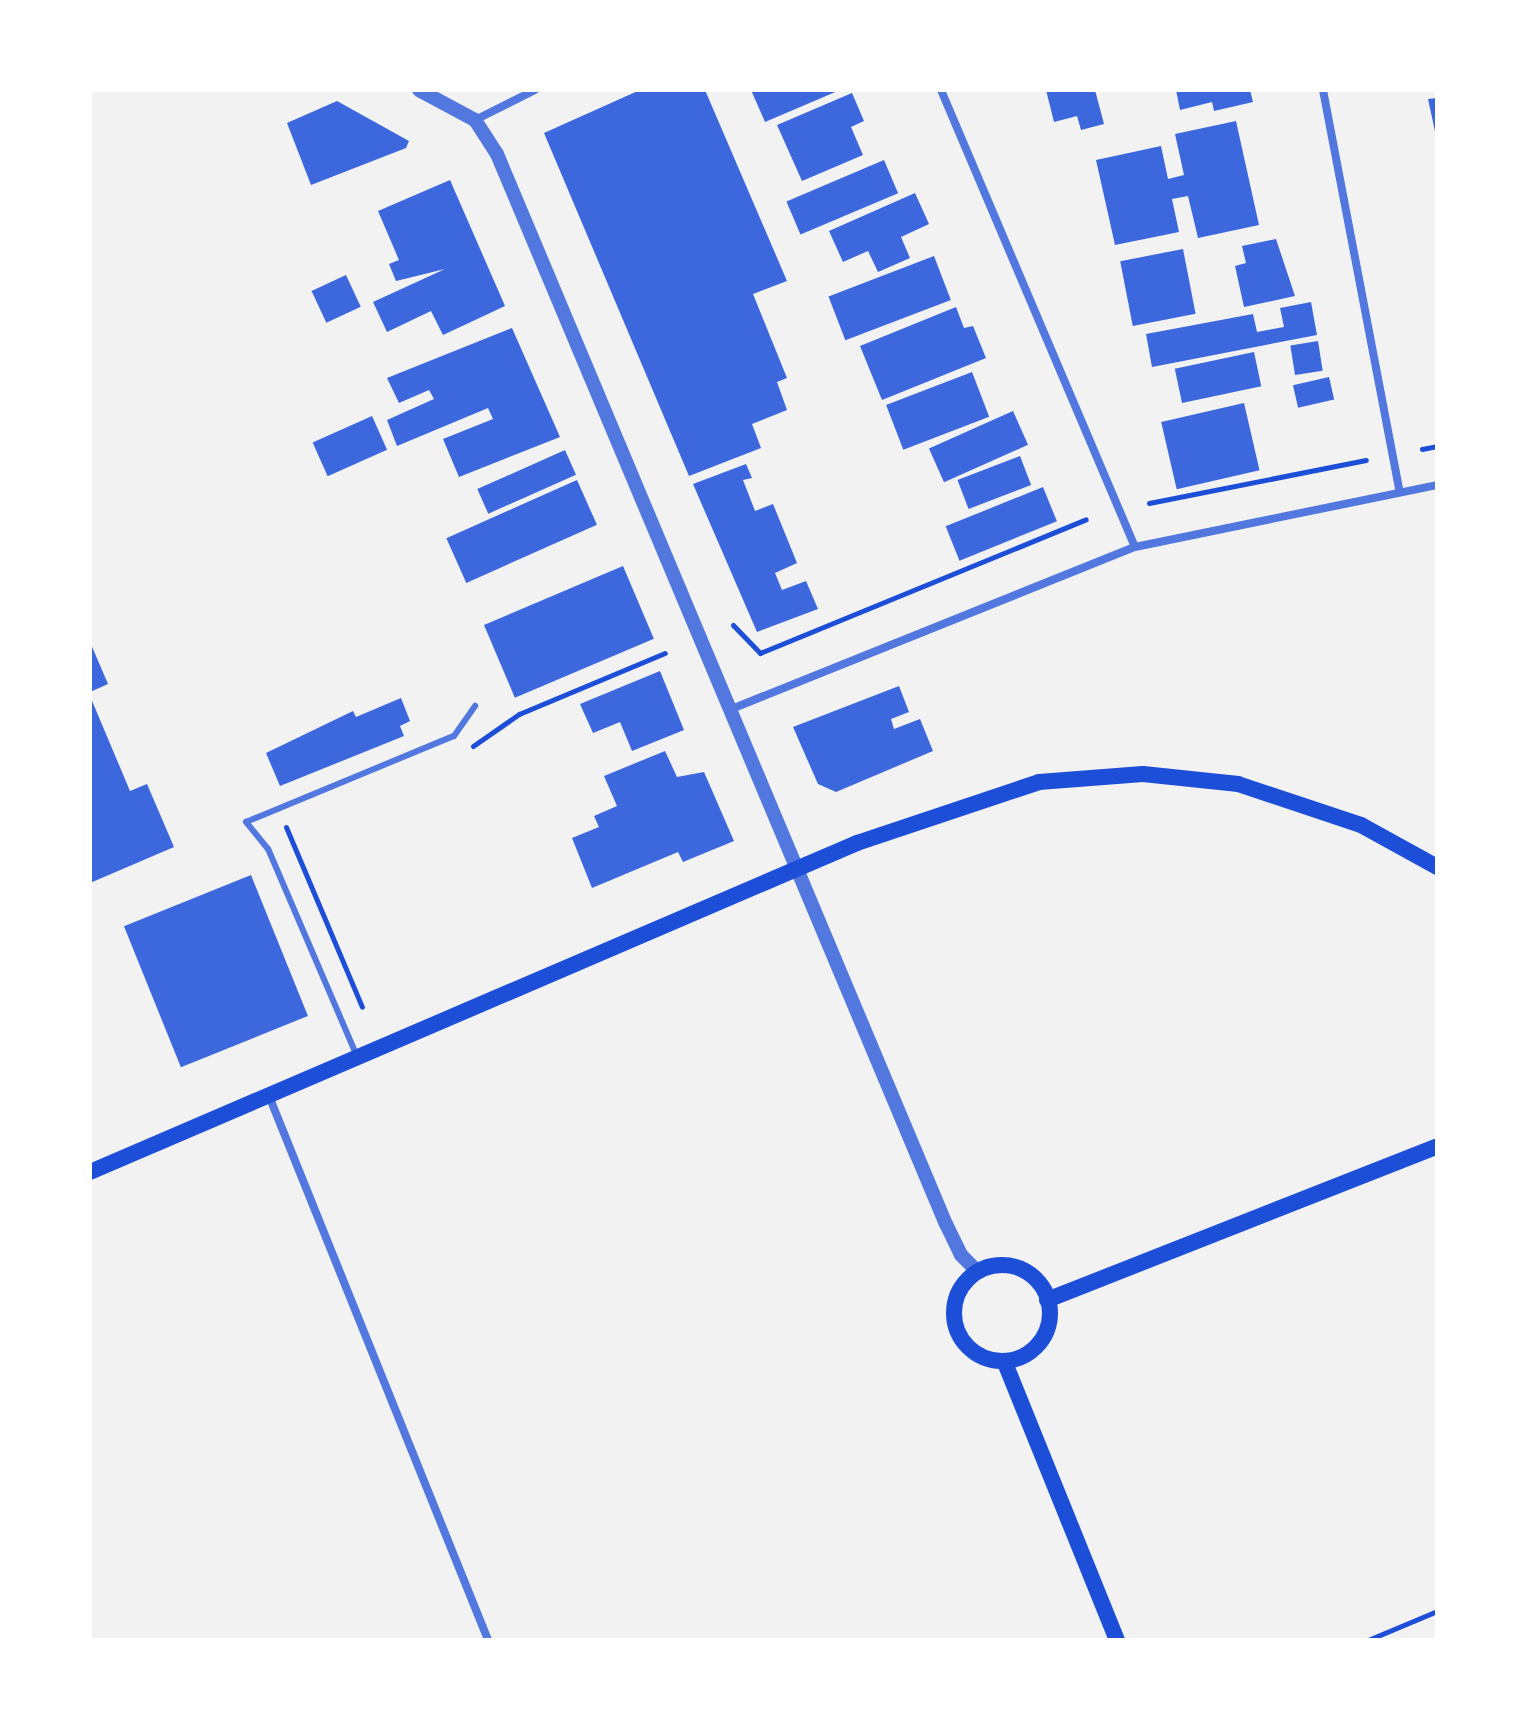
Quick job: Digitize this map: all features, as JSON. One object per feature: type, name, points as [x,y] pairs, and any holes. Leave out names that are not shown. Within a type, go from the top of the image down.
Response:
[{"type":"main road","points":[[90,1172],[901,826],[1039,782],[1143,774],[1238,784],[1304,802],[1361,825],[1437,867]]},
{"type":"main road","points":[[1047,1300],[1437,1146]]},
{"type":"main road","points":[[993,1265],[1021,1269],[1033,1276],[1047,1300],[1050,1314],[1038,1345],[1005,1363],[974,1352],[959,1336],[954,1320],[958,1292],[977,1271],[993,1265]]},
{"type":"main road","points":[[1005,1363],[1117,1640]]},
{"type":"street","points":[[419,90],[475,120],[488,137],[946,1224],[961,1255],[977,1271]]},
{"type":"street","points":[[475,120],[535,90]]},
{"type":"street","points":[[941,90],[1135,547]]},
{"type":"street","points":[[1323,90],[1400,492]]},
{"type":"street","points":[[729,710],[1135,547],[1437,485]]},
{"type":"street","points":[[269,1096],[488,1640]]},
{"type":"lane","points":[[358,1058],[268,849],[246,822],[454,736],[475,706]]},
{"type":"path","points":[[1422,449],[1437,446]]},
{"type":"path","points":[[1149,503],[1366,460]]},
{"type":"path","points":[[733,625],[760,653],[1086,519]]},
{"type":"path","points":[[457,752],[519,714],[665,653]]},
{"type":"path","points":[[298,816],[284,822],[362,1007]]},
{"type":"path","points":[[1368,1640],[1437,1611]]},
{"type":"building","points":[[640,90],[705,90],[787,281],[753,294],[787,378],[777,382],[787,410],[752,424],[761,448],[689,476],[544,133]]},
{"type":"building","points":[[751,90],[840,90],[765,122]]},
{"type":"building","points":[[1046,90],[1095,90],[1104,124],[1081,130],[1077,116],[1054,122]]},
{"type":"building","points":[[1176,90],[1250,90],[1253,102],[1214,111],[1212,102],[1180,110]]},
{"type":"building","points":[[852,93],[864,121],[851,127],[863,155],[802,181],[777,125]]},
{"type":"building","points":[[1437,98],[1437,136],[1436,136],[1428,99]]},
{"type":"building","points":[[337,101],[409,141],[406,148],[311,185],[287,123]]},
{"type":"building","points":[[1236,121],[1259,225],[1198,238],[1188,196],[1172,199],[1179,232],[1115,245],[1096,160],[1161,146],[1168,179],[1184,175],[1175,134]]},
{"type":"building","points":[[884,160],[898,193],[800,235],[786,201]]},
{"type":"building","points":[[450,180],[505,306],[443,335],[431,311],[387,332],[373,302],[445,269],[396,281],[389,264],[399,260],[378,211]]},
{"type":"building","points":[[915,193],[929,224],[901,237],[910,258],[878,272],[868,251],[843,262],[829,231]]},
{"type":"building","points":[[1276,239],[1295,296],[1244,307],[1235,266],[1246,263],[1242,246]]},
{"type":"building","points":[[1183,249],[1196,314],[1133,326],[1120,261]]},
{"type":"building","points":[[934,256],[951,300],[845,340],[829,296]]},
{"type":"building","points":[[346,275],[361,307],[326,323],[312,291]]},
{"type":"building","points":[[1311,302],[1317,335],[1152,367],[1146,334],[1253,314],[1257,332],[1284,327],[1280,308]]},
{"type":"building","points":[[956,307],[964,328],[973,326],[986,358],[882,400],[860,346]]},
{"type":"building","points":[[512,328],[560,437],[459,477],[443,439],[493,419],[488,408],[397,446],[387,420],[434,399],[429,390],[399,403],[387,378]]},
{"type":"building","points":[[1318,341],[1323,371],[1295,375],[1290,345]]},
{"type":"building","points":[[1254,352],[1261,386],[1182,403],[1175,369]]},
{"type":"building","points":[[972,372],[989,417],[903,450],[886,405]]},
{"type":"building","points":[[1329,377],[1334,399],[1298,408],[1293,385]]},
{"type":"building","points":[[1244,403],[1260,470],[1177,489],[1161,422]]},
{"type":"building","points":[[1013,411],[1028,445],[944,482],[929,448]]},
{"type":"building","points":[[372,416],[387,450],[328,476],[313,442]]},
{"type":"building","points":[[565,450],[576,475],[488,514],[477,489]]},
{"type":"building","points":[[1020,456],[1031,485],[969,509],[957,480]]},
{"type":"building","points":[[746,464],[752,478],[743,480],[755,511],[773,504],[797,563],[775,573],[782,590],[806,581],[818,609],[757,632],[693,484]]},
{"type":"building","points":[[577,480],[597,525],[466,583],[446,538]]},
{"type":"building","points":[[1043,487],[1057,521],[960,561],[946,526]]},
{"type":"building","points":[[623,566],[654,639],[515,698],[484,625]]},
{"type":"building","points":[[90,642],[108,684],[90,692]]},
{"type":"building","points":[[660,671],[684,730],[632,751],[620,722],[593,733],[580,704]]},
{"type":"building","points":[[899,686],[909,712],[891,719],[894,729],[920,719],[933,751],[836,792],[818,784],[793,727]]},
{"type":"building","points":[[90,696],[130,791],[147,784],[174,847],[90,883]]},
{"type":"building","points":[[401,698],[410,721],[400,726],[404,736],[280,786],[266,753],[353,711],[356,717]]},
{"type":"building","points":[[665,751],[677,777],[704,772],[734,841],[683,862],[678,852],[592,888],[572,838],[599,827],[594,816],[617,806],[604,776]]},
{"type":"building","points":[[251,875],[308,1016],[181,1067],[124,926]]}]
